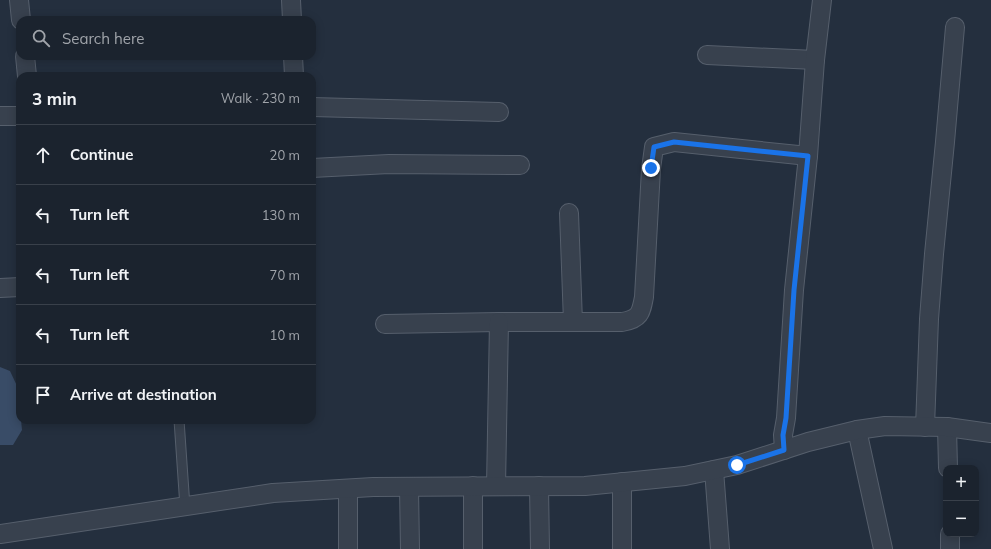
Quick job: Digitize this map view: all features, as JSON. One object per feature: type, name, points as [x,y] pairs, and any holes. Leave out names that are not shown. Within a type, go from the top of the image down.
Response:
[{"type":"street","points":[[19,0],[21,16]]},
{"type":"street","points":[[291,0],[292,16]]},
{"type":"street","points":[[784,450],[783,435],[786,418],[794,290],[808,156],[815,60],[822,0]]},
{"type":"street","points":[[925,427],[929,319],[934,254],[946,142],[955,27]]},
{"type":"street","points":[[707,55],[815,60]]},
{"type":"street","points":[[26,60],[27,72]]},
{"type":"street","points":[[293,60],[294,72]]},
{"type":"street","points":[[316,107],[499,112]]},
{"type":"street","points":[[0,116],[16,116]]},
{"type":"street","points":[[385,324],[632,321],[639,316],[644,297],[651,168],[654,147],[674,142],[808,156]]},
{"type":"street","points":[[316,168],[389,164],[520,166]]},
{"type":"street","points":[[569,213],[573,322]]},
{"type":"street","points":[[0,288],[16,287]]},
{"type":"street","points":[[496,486],[499,322]]},
{"type":"street","points":[[0,534],[274,493],[410,486],[585,486],[685,476],[737,465],[808,442],[858,430],[885,426],[947,427],[991,433]]},
{"type":"street","points":[[947,427],[948,465]]},
{"type":"street","points":[[858,430],[882,549]]},
{"type":"street","points":[[714,470],[720,549]]},
{"type":"street","points":[[622,482],[622,549]]},
{"type":"street","points":[[410,486],[410,549]]},
{"type":"street","points":[[473,486],[473,549]]},
{"type":"street","points":[[539,486],[540,549]]},
{"type":"street","points":[[348,489],[348,549]]},
{"type":"street","points":[[950,537],[950,549]]},
{"type":"lane","points":[[179,424],[185,507]]},
{"type":"water","points":[[0,367],[10,371],[16,384],[16,424],[21,424],[22,430],[13,445],[0,445]]},
{"type":"route","points":[[651,168],[654,147],[674,142],[808,156],[794,290],[786,418],[783,435],[784,450],[737,465]]}]
